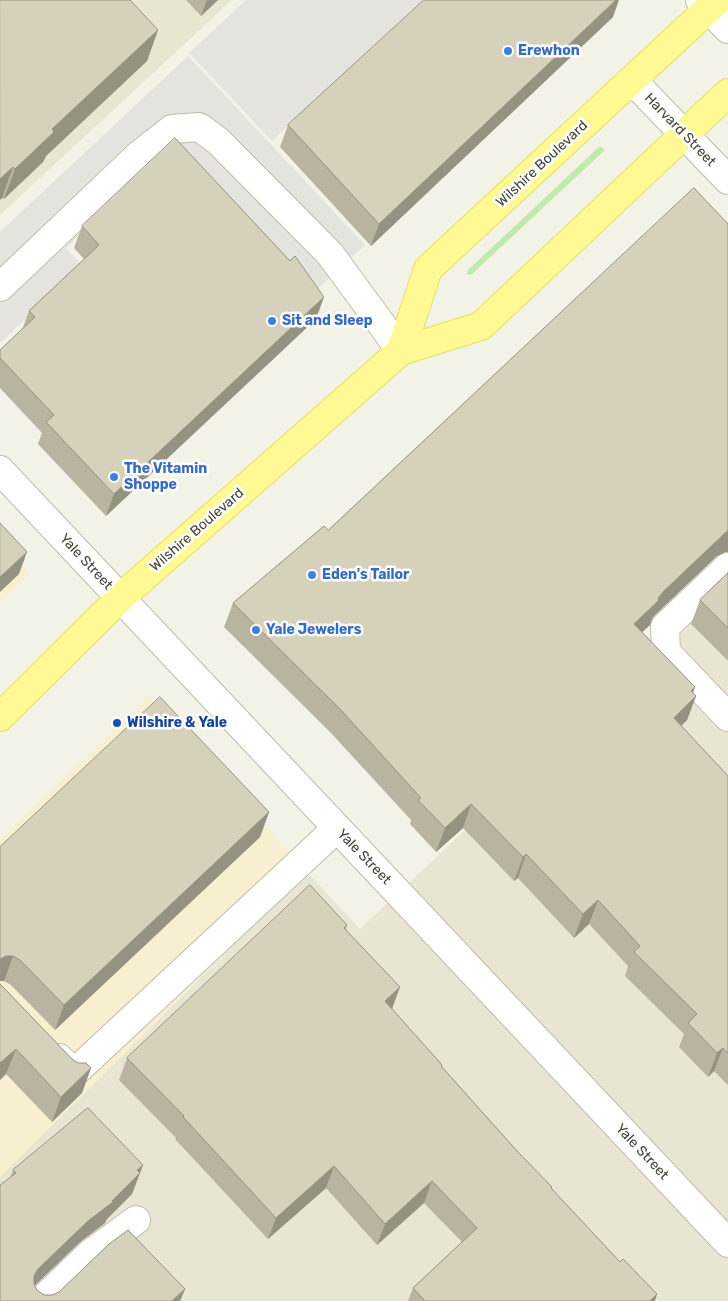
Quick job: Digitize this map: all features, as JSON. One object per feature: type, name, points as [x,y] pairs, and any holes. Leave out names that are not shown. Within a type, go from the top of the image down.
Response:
[{"type":"main road","name":"Wilshire Boulevard","points":[[401,351],[428,269],[632,80],[709,3]]},
{"type":"main road","name":"Wilshire Boulevard","points":[[0,717],[120,598],[401,351],[481,326],[728,93]]},
{"type":"street","points":[[709,3],[728,29]]},
{"type":"street","name":"Harvard Street","points":[[632,80],[728,180]]},
{"type":"street","points":[[0,287],[140,154],[172,129],[199,127],[218,141],[330,254],[401,351]]},
{"type":"street","name":"Yale Street","points":[[0,470],[728,1243]]},
{"type":"street","points":[[728,567],[665,627],[666,652],[728,717]]},
{"type":"street","points":[[41,1038],[74,1073],[337,828]]},
{"type":"street","points":[[41,1301],[91,1253],[136,1220]]},
{"type":"shaded area","points":[[0,0],[232,0],[0,215]]},
{"type":"shaded area","points":[[246,0],[423,0],[272,141],[189,53]]},
{"type":"shaded area","points":[[188,56],[365,245],[309,297],[171,151],[66,248],[82,266],[0,343],[0,232]]},
{"type":"shaded area","points":[[0,542],[30,574],[0,602]]},
{"type":"shaded area","points":[[728,582],[728,1301],[0,1301],[0,1177],[307,872],[360,929]]},
{"type":"shaded area","points":[[149,695],[307,872],[0,1177],[0,840]]},
{"type":"green space","points":[[600,146],[605,150],[472,274],[467,274],[468,270]]},
{"type":"building","points":[[0,0],[130,0],[158,30],[52,129],[54,132],[15,169],[13,167],[0,179]]},
{"type":"building","points":[[424,0],[616,0],[379,224],[288,125]]},
{"type":"building","points":[[175,138],[290,261],[295,256],[324,297],[114,494],[46,422],[54,415],[0,358],[0,350],[35,317],[29,311],[99,245],[82,226]]},
{"type":"building","points":[[694,188],[728,224],[728,531],[663,592],[658,601],[634,624],[695,687],[691,691],[696,696],[674,718],[728,776],[728,1053],[723,1048],[717,1053],[688,1023],[697,1014],[634,952],[640,946],[598,900],[583,914],[526,854],[523,857],[471,804],[445,828],[418,800],[421,798],[340,709],[233,603],[324,526],[328,530]]},
{"type":"building","points":[[0,523],[27,552],[0,577]]},
{"type":"building","points":[[728,573],[728,628],[700,600]]},
{"type":"building","points":[[160,697],[269,812],[64,1005],[20,960],[13,956],[6,956],[0,959],[0,847]]},
{"type":"building","points":[[310,885],[347,925],[344,928],[400,987],[385,1001],[551,1188],[620,1262],[623,1259],[657,1294],[650,1301],[425,1301],[413,1288],[477,1228],[432,1181],[385,1224],[334,1166],[276,1218],[184,1116],[127,1058]]},
{"type":"building","points":[[0,984],[72,1059],[78,1063],[86,1063],[91,1068],[61,1097],[16,1049],[0,1063]]},
{"type":"building","points":[[88,1108],[143,1165],[137,1170],[140,1173],[113,1202],[88,1221],[38,1269],[34,1276],[34,1284],[37,1290],[44,1295],[52,1295],[59,1292],[109,1244],[128,1230],[185,1289],[172,1301],[0,1301],[0,1185],[16,1173],[13,1170]]},
{"type":"place","name":"Erewhon","points":[[508,51]]},
{"type":"place","name":"Sit and Sleep","points":[[272,321]]},
{"type":"place","name":"The Vitamin Shoppe","points":[[114,477]]},
{"type":"place","name":"Eden's Tailor","points":[[312,575]]},
{"type":"place","name":"Yale Jewelers","points":[[256,630]]},
{"type":"place","name":"Wilshire & Yale","points":[[117,723]]}]
